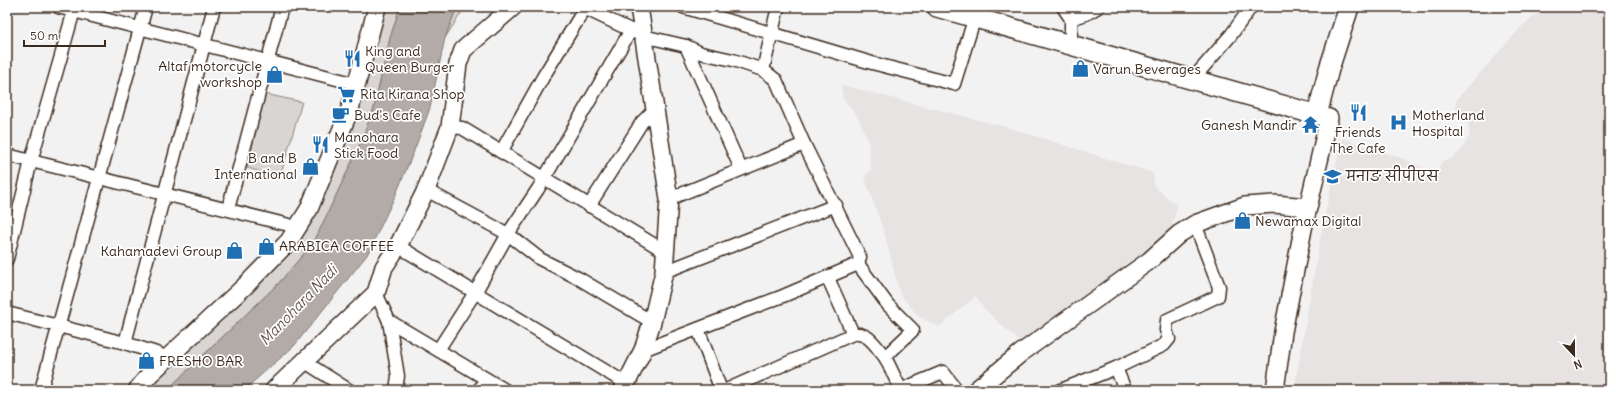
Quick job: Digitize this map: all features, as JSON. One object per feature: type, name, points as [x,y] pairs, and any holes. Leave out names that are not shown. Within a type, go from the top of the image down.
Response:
[{"type":"main road","points":[[937,7],[976,13],[1071,46],[1317,115],[1329,69],[1350,7]]},
{"type":"street","points":[[58,7],[74,9],[140,28],[356,84]]},
{"type":"street","points":[[41,390],[146,7]]},
{"type":"street","points":[[125,343],[214,7]]},
{"type":"street","points":[[228,209],[282,7]]},
{"type":"street","points":[[138,390],[150,374],[164,360],[244,287],[289,241],[309,209],[350,108],[377,7]]},
{"type":"street","points":[[274,390],[376,293],[384,267],[398,246],[426,190],[450,127],[458,64],[463,50],[513,7]]},
{"type":"street","points":[[398,246],[476,291],[625,387],[643,350],[652,322],[664,272],[669,199],[656,112],[637,33],[639,7]]},
{"type":"street","points":[[683,7],[872,64],[954,84],[976,13]]},
{"type":"street","points":[[762,70],[778,7]]},
{"type":"street","points":[[1063,7],[1071,19],[1071,46]]},
{"type":"street","points":[[1071,19],[1086,14],[1098,7]]},
{"type":"street","points":[[1192,80],[1231,35],[1251,7]]},
{"type":"street","points":[[501,152],[584,8],[637,33],[686,46],[701,53],[733,60],[762,70],[776,80],[804,144],[836,205],[849,237],[860,257],[858,264],[828,278],[643,350]]},
{"type":"street","points":[[7,259],[31,161],[74,9]]},
{"type":"street","points":[[438,350],[476,291],[508,234],[637,33]]},
{"type":"street","points":[[686,46],[741,169]]},
{"type":"street","points":[[589,206],[642,122],[648,115],[656,112]]},
{"type":"street","points":[[1275,390],[1284,332],[1308,207],[1329,118],[1317,115]]},
{"type":"street","points":[[450,127],[462,128],[666,252]]},
{"type":"street","points":[[669,199],[804,144]]},
{"type":"street","points":[[7,155],[297,227]]},
{"type":"street","points":[[426,190],[508,234],[540,259],[578,278],[652,322]]},
{"type":"street","points":[[978,389],[1021,353],[1150,261],[1179,234],[1195,224],[1226,212],[1259,204],[1308,207]]},
{"type":"street","points":[[664,272],[836,205]]},
{"type":"street","points":[[1061,390],[1116,368],[1164,345],[1168,339],[1166,330],[1167,320],[1218,296],[1219,287],[1195,224]]},
{"type":"street","points":[[858,264],[888,305],[913,330],[885,357]]},
{"type":"street","points":[[828,278],[853,334]]},
{"type":"street","points":[[376,293],[389,321],[398,376],[396,390]]},
{"type":"street","points":[[7,313],[125,343],[159,354],[164,360]]},
{"type":"street","points":[[389,321],[504,390]]},
{"type":"street","points":[[698,329],[721,390]]},
{"type":"street","points":[[726,390],[853,334],[859,333],[866,335],[885,357],[901,390],[943,372],[957,390]]},
{"type":"street","points":[[305,362],[349,390]]},
{"type":"street","points":[[1116,368],[1125,390]]},
{"type":"street","points":[[480,390],[486,379]]},
{"type":"shaded area","points":[[382,7],[400,7],[390,38],[374,108],[357,151],[314,242],[278,284],[167,390],[147,390],[176,359],[254,285],[351,127],[362,95]]},
{"type":"shaded area","points":[[457,7],[465,7],[445,38]]},
{"type":"shaded area","points":[[1546,7],[1603,7],[1609,11],[1609,390],[1294,390],[1322,228],[1342,138],[1401,158],[1436,173],[1442,161],[1451,159],[1462,150],[1469,136],[1469,126],[1456,109],[1456,100],[1522,26]]},
{"type":"shaded area","points":[[841,85],[1006,127],[1153,173],[1154,186],[1177,206],[1169,236],[1148,255],[1021,343],[984,309],[976,296],[939,327],[918,316],[900,294],[885,235],[864,176],[871,171],[868,141],[859,119],[843,98]]},
{"type":"shaded area","points":[[265,94],[302,102],[280,177],[247,168]]},
{"type":"water","name":"Manohara Nadi","points":[[400,7],[457,7],[445,38],[430,108],[396,194],[367,255],[294,346],[244,390],[167,390],[278,284],[314,242],[357,151],[374,108],[390,38]]},
{"type":"place","name":"King and Queen Burger","points":[[352,59]]},
{"type":"place","name":"Varun Beverages","points":[[1080,69]]},
{"type":"place","name":"Altaf motorcycle workshop","points":[[275,74]]},
{"type":"place","name":"Rita Kirana Shop","points":[[347,94]]},
{"type":"place","name":"Friends The Cafe","points":[[1358,112]]},
{"type":"place","name":"Bud's Cafe","points":[[341,115]]},
{"type":"place","name":"Motherland Hospital","points":[[1399,123]]},
{"type":"place","name":"Ganesh Mandir","points":[[1310,125]]},
{"type":"place","name":"Manohara Stick Food","points":[[321,145]]},
{"type":"place","name":"B and B International","points":[[310,166]]},
{"type":"place","name":"मनाङ सीपीएस","points":[[1333,176]]},
{"type":"place","name":"Newamax Digital","points":[[1242,221]]},
{"type":"place","name":"ARABICA COFFEE","points":[[266,246]]},
{"type":"place","name":"Kahamadevi Group","points":[[235,251]]},
{"type":"place","name":"FRESHO BAR","points":[[146,361]]}]
